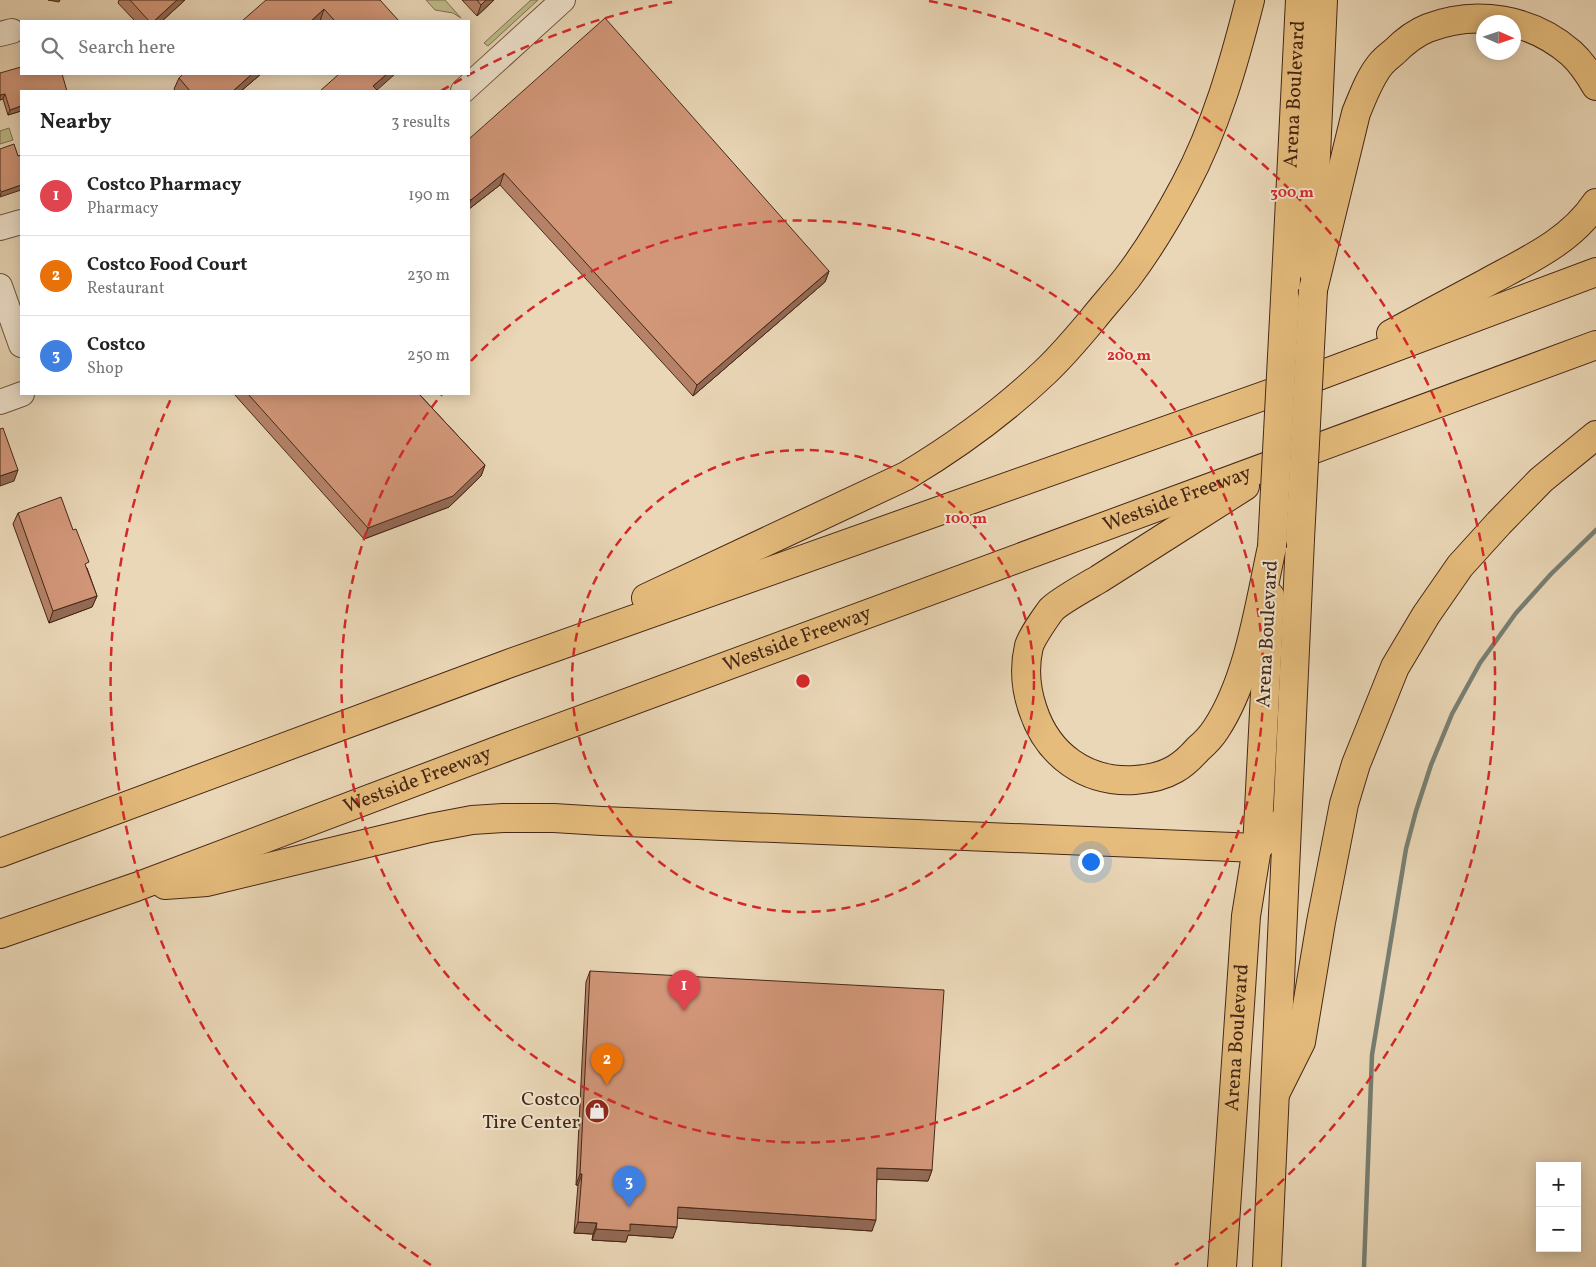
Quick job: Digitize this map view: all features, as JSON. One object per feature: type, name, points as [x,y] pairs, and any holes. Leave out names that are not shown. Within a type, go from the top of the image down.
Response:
[{"type":"main road","points":[[505,665],[906,476],[973,432],[1046,371],[1127,278],[1186,184],[1221,100],[1236,55],[1250,0]]},
{"type":"main road","name":"Arena Boulevard","points":[[1222,1267],[1246,916],[1256,848],[1300,0]]},
{"type":"main road","name":"Arena Boulevard","points":[[1267,1267],[1313,290],[1312,243],[1323,0]]},
{"type":"main road","points":[[1313,290],[1359,106],[1367,84],[1380,64],[1406,40],[1426,28],[1450,21],[1497,18],[1506,20],[1522,24],[1548,36],[1572,53],[1596,86]]},
{"type":"main road","points":[[1294,385],[1557,243],[1574,230],[1596,203]]},
{"type":"main road","points":[[0,854],[505,665],[1294,385],[1596,272]]},
{"type":"main road","name":"Westside Freeway","points":[[0,934],[136,887],[507,747],[1596,345]]},
{"type":"main road","points":[[1276,1092],[1301,1042],[1321,922],[1344,804],[1356,764],[1395,667],[1426,616],[1460,566],[1541,480],[1596,435]]},
{"type":"main road","points":[[1272,547],[1247,658],[1232,701],[1216,730],[1188,760],[1173,770],[1151,779],[1105,779],[1076,767],[1048,741],[1038,726],[1027,693],[1027,661],[1029,644],[1052,608],[1291,457]]},
{"type":"main road","points":[[136,887],[208,882],[430,828],[472,820],[503,818],[554,818],[1256,848],[1287,818]]},
{"type":"street","points":[[464,90],[563,0]]},
{"type":"street","points":[[0,228],[20,222]]},
{"type":"street","points":[[0,286],[20,342]]},
{"type":"street","points":[[0,402],[20,395]]},
{"type":"shaded area","points":[[426,0],[445,0],[461,18],[453,13],[435,10]]},
{"type":"shaded area","points":[[531,0],[538,0],[488,46],[484,43]]},
{"type":"shaded area","points":[[9,128],[13,140],[0,144],[0,131]]},
{"type":"building","points":[[130,0],[177,0],[155,20],[148,20]]},
{"type":"building","points":[[266,0],[380,0],[398,20],[334,20],[324,9],[312,20],[243,20]]},
{"type":"building","points":[[477,0],[486,0],[481,5]]},
{"type":"building","points":[[605,18],[829,271],[697,385],[504,173],[470,199],[470,138]]},
{"type":"building","points":[[20,67],[20,75],[62,75],[67,90],[20,90],[20,106],[10,110],[5,94],[0,95],[0,73]]},
{"type":"building","points":[[182,75],[251,75],[234,90],[189,90],[179,78]]},
{"type":"building","points":[[338,75],[386,75],[373,86],[377,90],[321,90]]},
{"type":"building","points":[[14,144],[18,156],[20,155],[20,185],[1,192],[0,189],[0,149]]},
{"type":"building","points":[[249,395],[420,395],[485,465],[453,496],[368,528]]},
{"type":"building","points":[[3,428],[18,470],[0,476],[0,429]]},
{"type":"building","points":[[61,497],[73,530],[76,529],[89,562],[85,564],[97,596],[53,611],[18,513]]},
{"type":"building","points":[[590,971],[944,990],[932,1170],[877,1168],[876,1220],[678,1207],[677,1227],[630,1224],[630,1231],[596,1229],[597,1223],[578,1222],[582,1174],[580,1174]]},
{"type":"waterway","points":[[1364,1267],[1372,1055],[1406,849],[1416,811],[1431,765],[1452,714],[1480,663],[1516,613],[1551,574],[1596,530]]},
{"type":"place","name":"Costco Pharmacy","points":[[684,1011]]},
{"type":"place","name":"Costco Food Court","points":[[607,1085]]},
{"type":"place","name":"Costco Tire Center","points":[[597,1111]]},
{"type":"place","name":"Costco","points":[[629,1207]]}]
